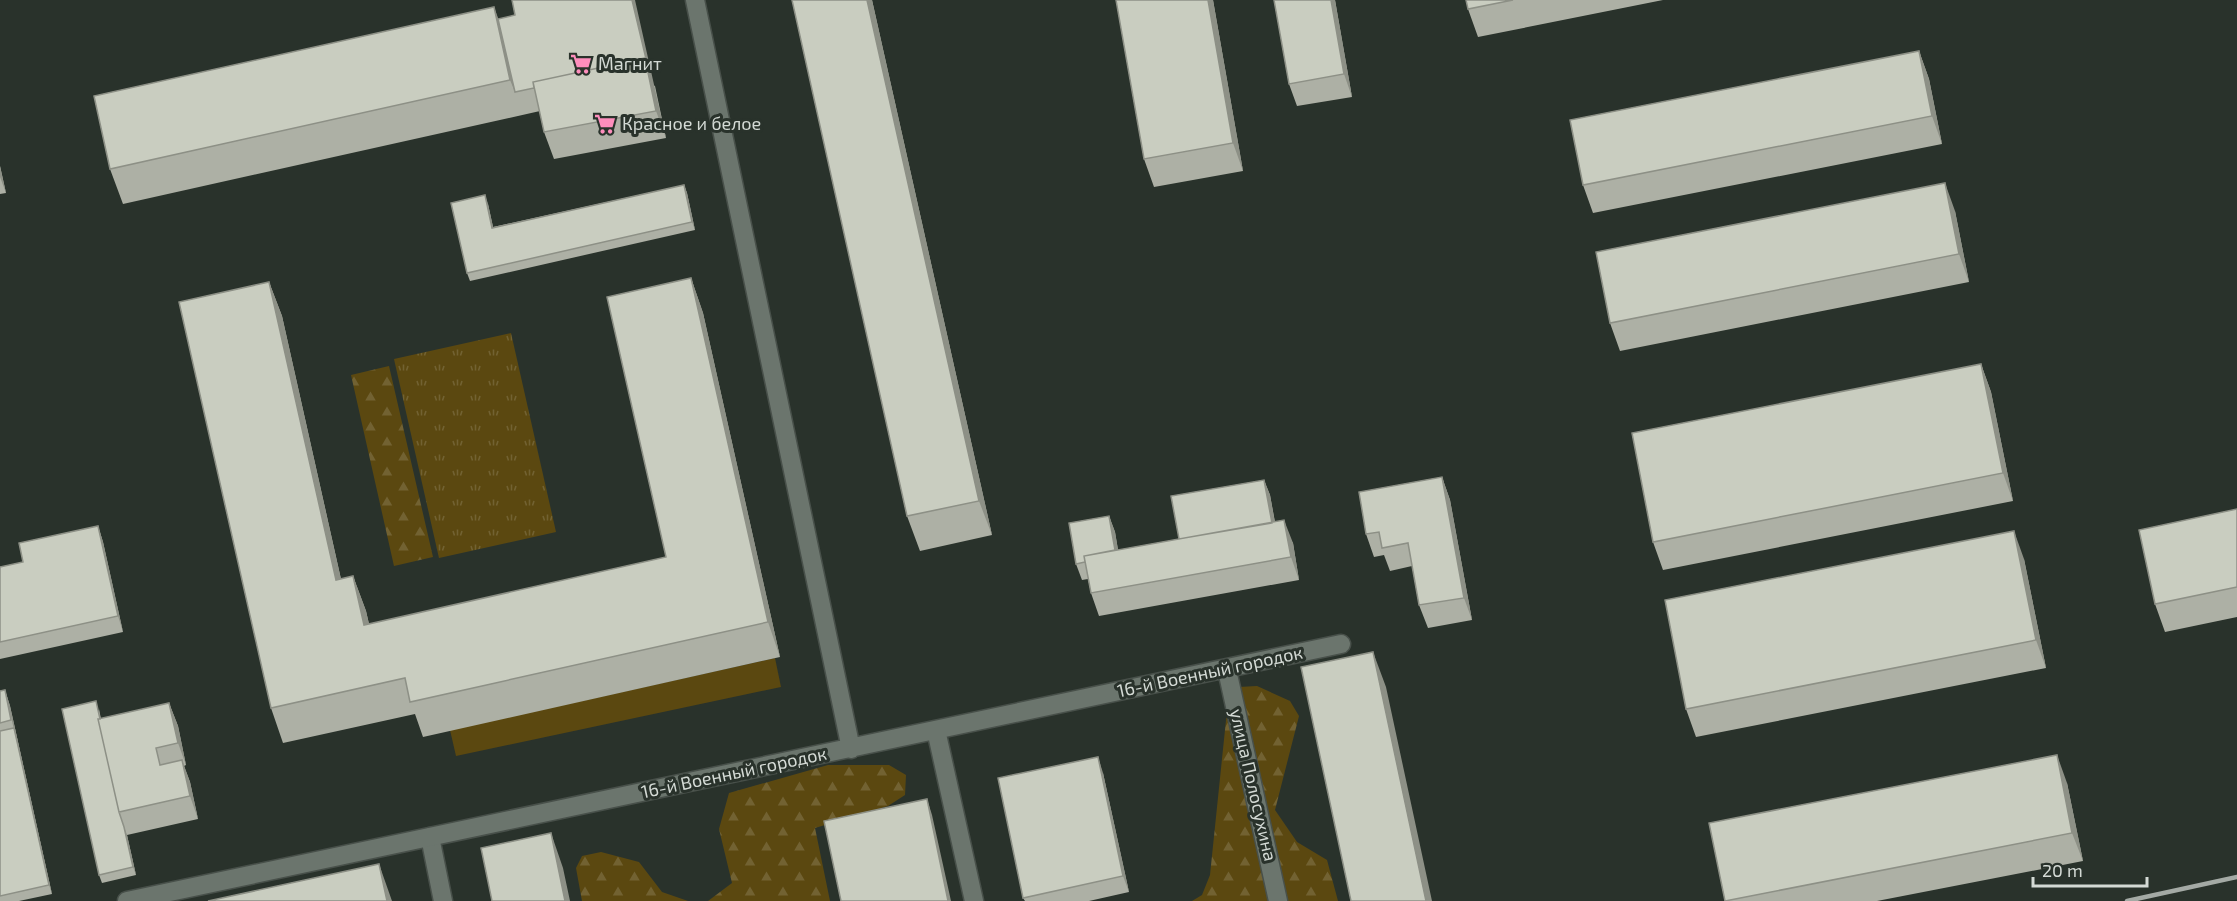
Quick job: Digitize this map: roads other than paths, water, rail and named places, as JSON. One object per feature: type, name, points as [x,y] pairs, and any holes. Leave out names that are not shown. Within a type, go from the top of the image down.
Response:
[{"type":"street","points":[[694,0],[851,749]]},
{"type":"street","name":"16-й Военный городок","points":[[127,901],[1341,644]]},
{"type":"street","name":"улица Полосухина","points":[[1227,669],[1278,901]]},
{"type":"street","points":[[936,730],[974,901]]},
{"type":"street","points":[[430,837],[443,901]]},
{"type":"railway","points":[[2127,901],[2237,877]]},
{"type":"place","name":"Магнит","points":[[581,64]]},
{"type":"place","name":"Красное и белое","points":[[605,124]]}]
